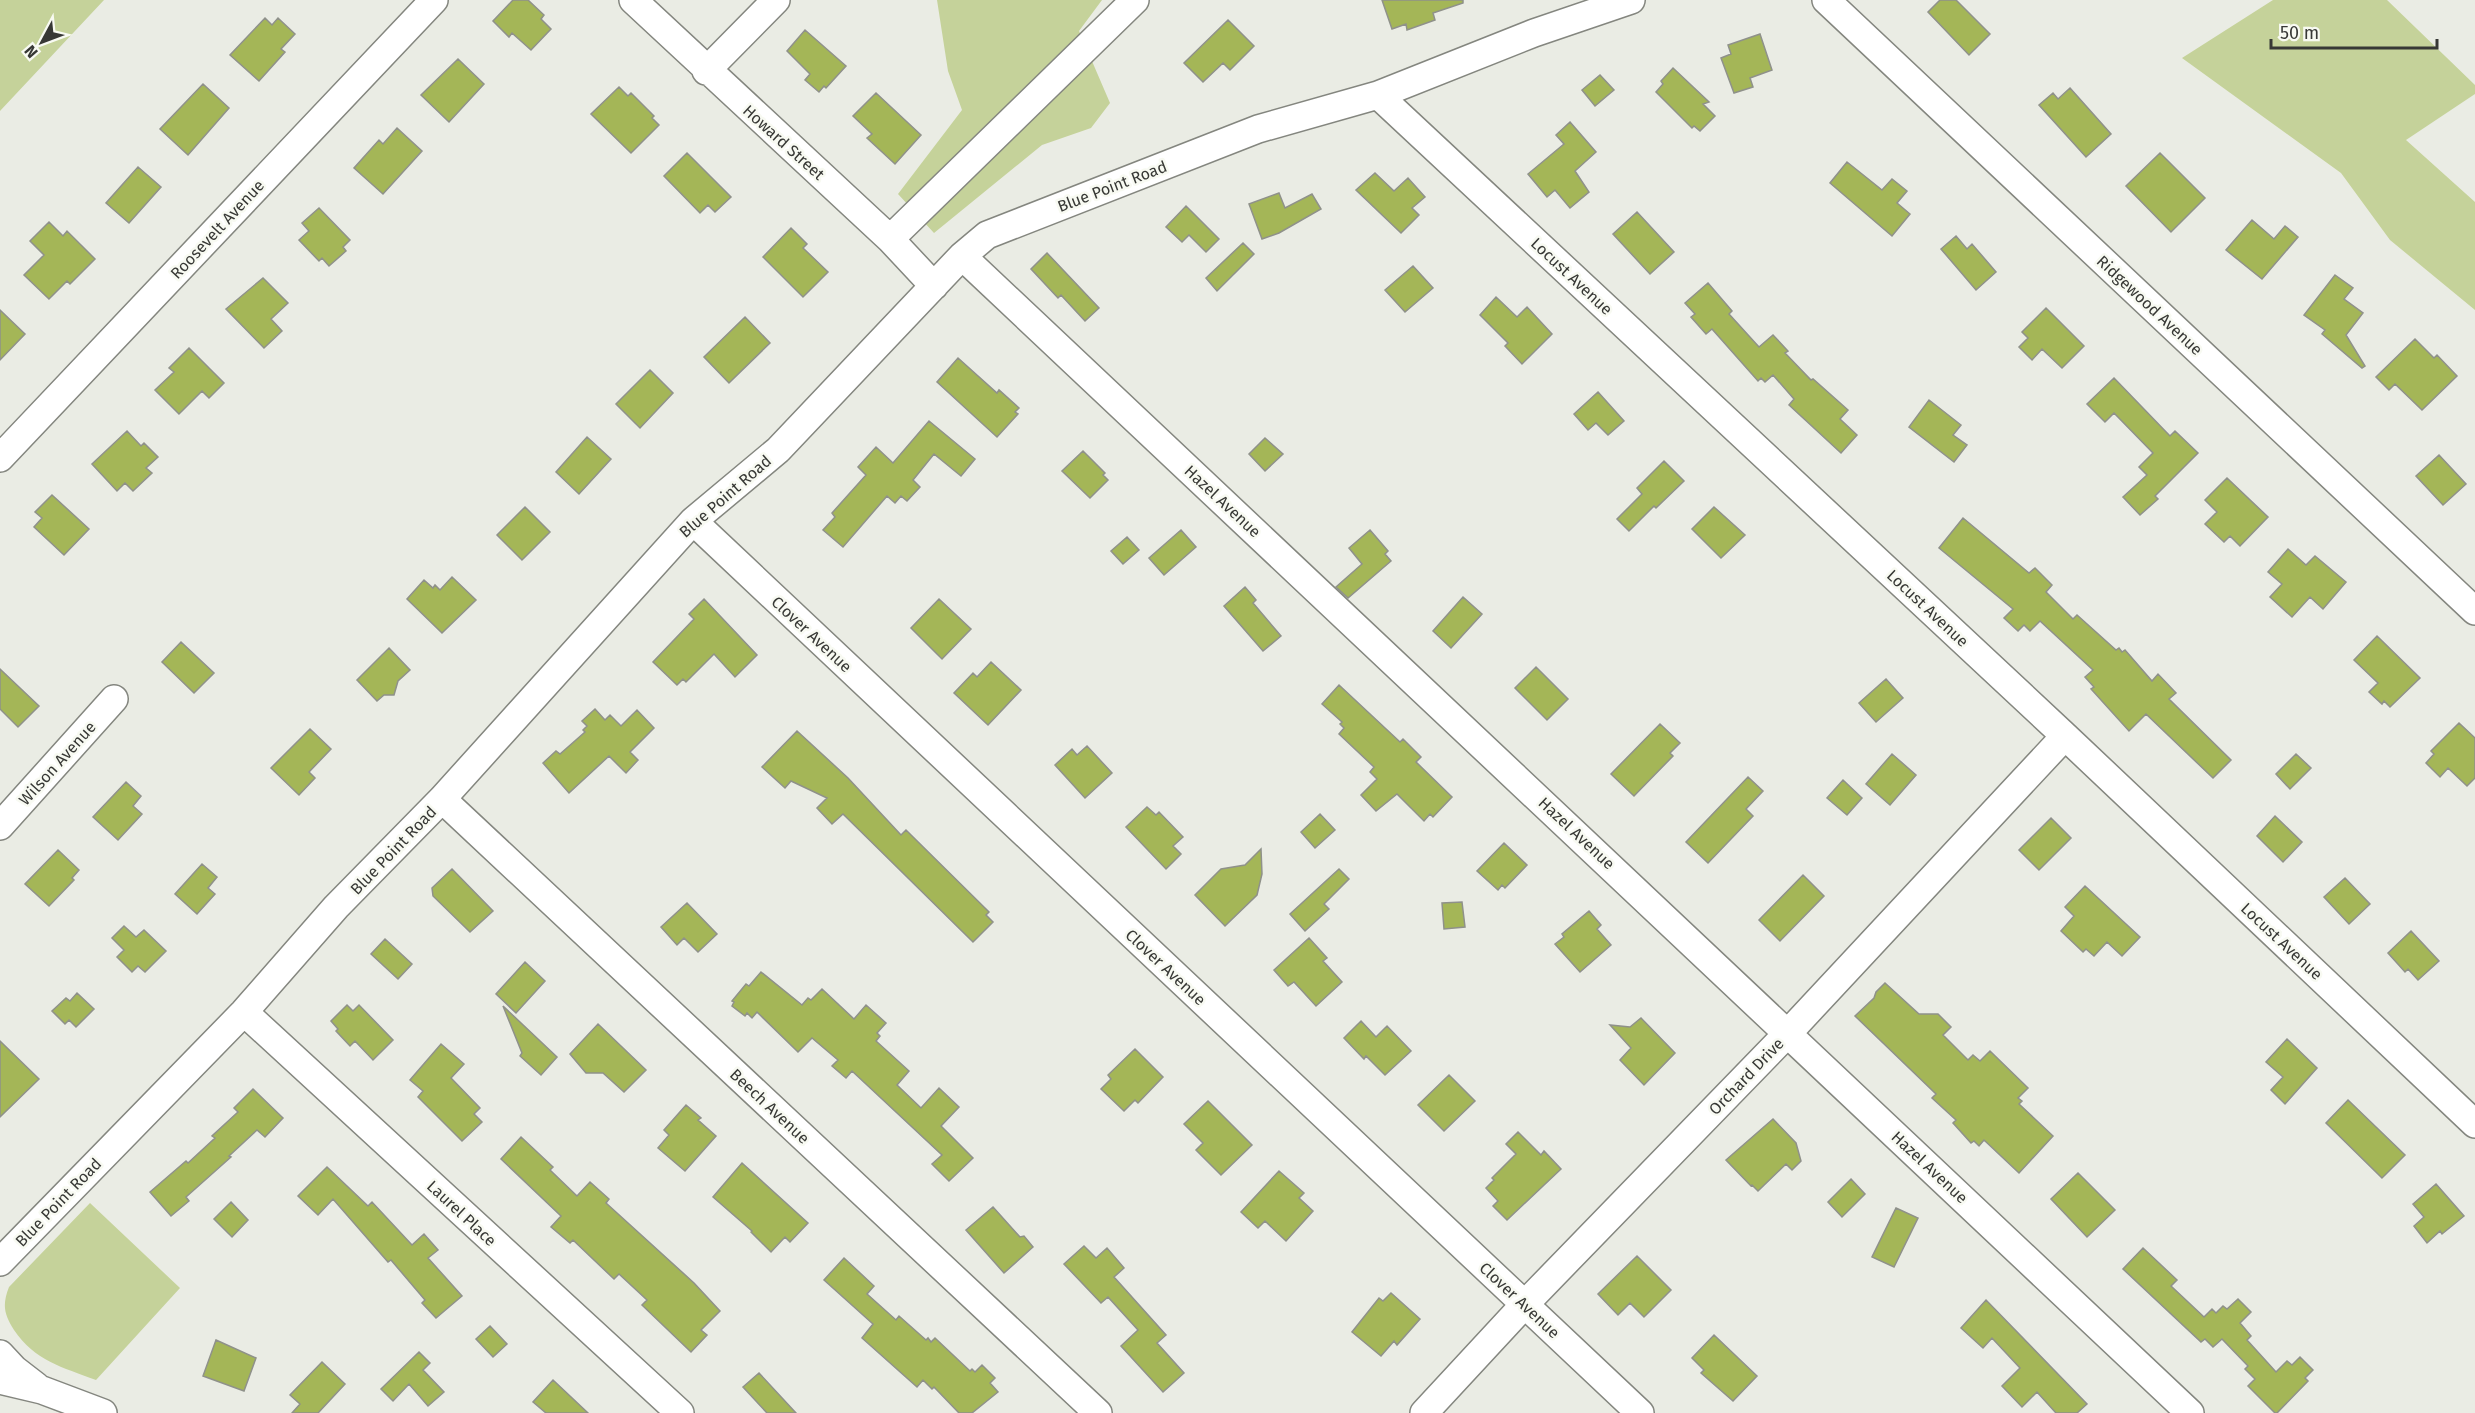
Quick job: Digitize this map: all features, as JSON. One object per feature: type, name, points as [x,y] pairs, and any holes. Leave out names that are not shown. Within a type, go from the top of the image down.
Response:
[{"type":"street","name":"Roosevelt Avenue","points":[[0,458],[434,0]]},
{"type":"street","name":"Howard Street","points":[[633,0],[706,71],[890,239],[934,286]]},
{"type":"street","points":[[706,71],[776,0]]},
{"type":"street","points":[[890,239],[1135,0]]},
{"type":"street","name":"Blue Point Road","points":[[0,1262],[244,1012],[336,907],[442,799],[693,521],[777,450],[962,256],[987,235],[1258,129],[1378,95],[1534,33],[1631,0]]},
{"type":"street","name":"Ridgewood Avenue","points":[[1826,0],[2475,611]]},
{"type":"street","name":"Locust Avenue","points":[[1378,95],[2065,736],[2475,1124]]},
{"type":"street","name":"Hazel Avenue","points":[[962,256],[2190,1413]]},
{"type":"street","name":"Clover Avenue","points":[[693,521],[1640,1413]]},
{"type":"street","name":"Wilson Avenue","points":[[0,825],[114,699]]},
{"type":"street","name":"Orchard Drive","points":[[1424,1413],[1524,1305],[1788,1033],[2065,736]]},
{"type":"street","name":"Beech Avenue","points":[[442,799],[1098,1413]]},
{"type":"street","name":"Laurel Place","points":[[244,1012],[680,1413]]},
{"type":"street","points":[[0,1354],[28,1381],[42,1390]]},
{"type":"street","points":[[0,1380],[42,1390],[102,1413]]},
{"type":"green space","points":[[0,0],[104,0],[0,111]]},
{"type":"green space","points":[[937,0],[1102,0],[1079,31],[1110,103],[1091,128],[1042,145],[934,233],[898,194],[962,110],[948,71]]},
{"type":"green space","points":[[2273,0],[2387,0],[2475,85],[2475,94],[2406,140],[2475,202],[2475,310],[2390,240],[2341,173],[2182,58]]},
{"type":"green space","points":[[90,1203],[180,1288],[96,1380],[50,1362],[31,1349],[14,1330],[6,1314],[5,1304],[9,1287]]},
{"type":"building","points":[[513,0],[528,0],[544,15],[541,19],[551,29],[531,50],[512,33],[509,37],[493,21]]},
{"type":"building","points":[[1382,0],[1463,0],[1463,3],[1433,13],[1435,20],[1407,30],[1406,24],[1392,29]]},
{"type":"building","points":[[1940,0],[1956,0],[1990,34],[1969,55],[1928,12]]},
{"type":"building","points":[[265,18],[272,25],[278,18],[295,34],[281,49],[285,52],[259,81],[230,55]]},
{"type":"building","points":[[1228,20],[1254,46],[1230,70],[1223,63],[1203,82],[1184,63]]},
{"type":"building","points":[[805,30],[846,66],[826,88],[824,86],[819,92],[805,80],[810,74],[787,51]]},
{"type":"building","points":[[1760,34],[1772,70],[1750,78],[1753,87],[1734,93],[1721,58],[1731,54],[1728,45]]},
{"type":"building","points":[[458,59],[484,84],[449,122],[421,95]]},
{"type":"building","points":[[1673,68],[1709,102],[1703,104],[1715,116],[1700,131],[1694,126],[1692,128],[1656,92],[1663,84],[1661,81]]},
{"type":"building","points":[[1600,75],[1614,90],[1595,106],[1582,90]]},
{"type":"building","points":[[203,84],[229,108],[188,155],[160,129]]},
{"type":"building","points":[[619,87],[628,96],[631,93],[654,116],[652,118],[659,125],[631,153],[591,114]]},
{"type":"building","points":[[2070,88],[2111,134],[2086,157],[2039,105],[2053,93],[2058,99]]},
{"type":"building","points":[[876,93],[921,135],[895,164],[867,138],[872,134],[853,116]]},
{"type":"building","points":[[1570,122],[1596,152],[1575,171],[1589,192],[1570,208],[1555,190],[1547,197],[1528,174],[1564,144],[1556,135]]},
{"type":"building","points":[[397,128],[422,151],[383,194],[354,168],[379,140],[383,144]]},
{"type":"building","points":[[687,153],[731,197],[715,212],[708,205],[700,213],[664,176]]},
{"type":"building","points":[[2160,153],[2205,198],[2171,232],[2126,186]]},
{"type":"building","points":[[1847,162],[1882,190],[1892,179],[1907,191],[1897,203],[1910,214],[1892,236],[1830,183]]},
{"type":"building","points":[[138,167],[161,187],[129,223],[106,203]]},
{"type":"building","points":[[1375,173],[1394,191],[1408,178],[1425,197],[1412,208],[1419,215],[1401,233],[1356,190]]},
{"type":"building","points":[[1279,193],[1285,208],[1312,194],[1321,209],[1279,233],[1262,239],[1249,204]]},
{"type":"building","points":[[1186,206],[1219,239],[1206,252],[1189,235],[1182,242],[1166,227]]},
{"type":"building","points":[[319,208],[350,240],[343,247],[346,251],[329,266],[322,258],[319,261],[299,240],[309,231],[302,223]]},
{"type":"building","points":[[1637,212],[1674,252],[1650,274],[1613,234]]},
{"type":"building","points":[[2252,220],[2274,239],[2285,226],[2298,237],[2262,279],[2226,250]]},
{"type":"building","points":[[49,222],[63,236],[67,231],[95,259],[70,284],[67,281],[49,299],[24,275],[44,255],[30,241]]},
{"type":"building","points":[[791,228],[807,244],[803,248],[828,272],[803,297],[763,257]]},
{"type":"building","points":[[1956,236],[1967,249],[1972,244],[1996,272],[1976,290],[1941,249]]},
{"type":"building","points":[[1243,243],[1254,254],[1217,291],[1206,278]]},
{"type":"building","points":[[1047,253],[1099,308],[1085,321],[1061,295],[1058,298],[1031,269]]},
{"type":"building","points":[[1413,266],[1433,288],[1405,312],[1385,290]]},
{"type":"building","points":[[2335,275],[2353,288],[2344,299],[2363,313],[2346,335],[2365,366],[2362,368],[2322,334],[2325,330],[2304,315]]},
{"type":"building","points":[[263,278],[288,303],[271,319],[282,331],[264,348],[226,309]]},
{"type":"building","points":[[1708,283],[1732,311],[1729,314],[1759,347],[1773,335],[1788,351],[1785,353],[1811,380],[1813,379],[1848,410],[1840,419],[1857,435],[1841,453],[1789,405],[1794,399],[1773,375],[1765,382],[1761,378],[1758,381],[1712,329],[1706,334],[1691,317],[1695,314],[1685,303]]},
{"type":"building","points":[[1496,297],[1517,317],[1527,307],[1552,334],[1522,364],[1505,346],[1508,343],[1480,315]]},
{"type":"building","points":[[2046,308],[2084,346],[2062,368],[2042,349],[2032,360],[2019,347],[2028,338],[2022,332]]},
{"type":"building","points":[[0,310],[25,334],[0,360]]},
{"type":"building","points":[[745,317],[770,343],[729,383],[704,357]]},
{"type":"building","points":[[2415,339],[2434,358],[2437,355],[2457,376],[2422,410],[2395,384],[2389,390],[2376,377]]},
{"type":"building","points":[[189,348],[224,383],[209,398],[202,391],[179,414],[155,390],[174,372],[169,368]]},
{"type":"building","points":[[958,358],[997,393],[999,390],[1019,408],[1015,412],[1018,414],[997,437],[937,382]]},
{"type":"building","points":[[650,370],[673,393],[640,428],[616,404]]},
{"type":"building","points":[[2114,378],[2170,436],[2175,431],[2198,453],[2155,496],[2158,499],[2140,515],[2123,497],[2147,475],[2139,467],[2153,453],[2114,413],[2105,422],[2087,404]]},
{"type":"building","points":[[1598,392],[1624,421],[1608,435],[1596,423],[1588,430],[1574,414]]},
{"type":"building","points":[[1929,400],[1961,425],[1953,435],[1967,445],[1954,462],[1909,427]]},
{"type":"building","points":[[929,421],[975,459],[961,476],[934,454],[913,480],[920,487],[907,501],[901,496],[895,503],[887,496],[843,547],[823,530],[835,517],[832,513],[866,475],[858,467],[876,447],[893,463]]},
{"type":"building","points":[[127,431],[141,446],[144,443],[158,457],[146,468],[152,473],[133,491],[125,483],[117,491],[92,464]]},
{"type":"building","points":[[587,437],[611,459],[579,494],[556,472]]},
{"type":"building","points":[[1265,438],[1283,454],[1265,471],[1249,454]]},
{"type":"building","points":[[1083,451],[1105,473],[1103,475],[1108,480],[1090,498],[1062,471]]},
{"type":"building","points":[[2439,455],[2466,484],[2443,505],[2416,476]]},
{"type":"building","points":[[1664,461],[1684,481],[1629,531],[1617,519],[1642,494],[1637,488]]},
{"type":"building","points":[[2227,478],[2268,517],[2240,546],[2230,536],[2224,542],[2205,524],[2217,512],[2205,500]]},
{"type":"building","points":[[52,495],[89,529],[64,555],[34,527],[42,518],[35,512]]},
{"type":"building","points":[[525,507],[550,532],[522,560],[497,535]]},
{"type":"building","points":[[1714,507],[1745,535],[1721,558],[1692,529]]},
{"type":"building","points":[[1963,518],[2029,573],[2035,568],[2052,585],[2046,592],[2073,619],[2077,615],[2116,650],[2119,648],[2122,652],[2125,650],[2152,681],[2158,674],[2176,693],[2169,699],[2231,760],[2213,778],[2146,714],[2129,731],[2091,689],[2094,687],[2085,677],[2093,670],[2040,621],[2030,631],[2024,625],[2018,631],[2004,618],[2013,609],[1939,548]]},
{"type":"building","points":[[1181,530],[1196,547],[1164,575],[1149,558]]},
{"type":"building","points":[[1370,530],[1388,551],[1385,554],[1391,561],[1348,598],[1336,587],[1362,564],[1349,548]]},
{"type":"building","points":[[1127,537],[1139,550],[1123,564],[1111,551]]},
{"type":"building","points":[[2288,549],[2306,565],[2315,556],[2346,582],[2323,609],[2310,597],[2292,617],[2270,597],[2282,584],[2268,572]]},
{"type":"building","points":[[452,577],[476,600],[442,633],[407,599],[424,580],[433,588],[435,585],[440,590]]},
{"type":"building","points":[[1245,587],[1256,600],[1253,603],[1281,636],[1263,651],[1224,606]]},
{"type":"building","points":[[1463,597],[1482,614],[1451,648],[1433,631]]},
{"type":"building","points":[[704,599],[757,655],[735,677],[714,654],[686,682],[683,679],[677,685],[653,662],[694,619],[689,614]]},
{"type":"building","points":[[939,599],[971,629],[942,659],[911,628]]},
{"type":"building","points":[[2377,636],[2420,678],[2390,707],[2384,701],[2382,704],[2369,692],[2378,683],[2354,660]]},
{"type":"building","points":[[181,642],[214,673],[194,693],[162,662]]},
{"type":"building","points":[[389,648],[410,670],[398,681],[394,695],[384,695],[377,701],[357,680]]},
{"type":"building","points":[[991,662],[1021,690],[988,725],[954,693],[973,673],[977,677]]},
{"type":"building","points":[[1536,667],[1568,699],[1547,720],[1515,688]]},
{"type":"building","points":[[0,669],[39,706],[18,727],[0,709]]},
{"type":"building","points":[[1886,679],[1903,698],[1876,722],[1859,703]]},
{"type":"building","points":[[1339,685],[1400,742],[1403,739],[1421,757],[1416,762],[1452,797],[1433,817],[1430,814],[1424,821],[1397,794],[1376,811],[1361,795],[1377,779],[1370,772],[1374,767],[1339,734],[1344,728],[1340,724],[1342,722],[1322,704]]},
{"type":"building","points":[[595,709],[605,720],[610,715],[621,726],[637,710],[654,728],[630,752],[638,760],[626,773],[609,756],[569,793],[543,763],[556,751],[560,754],[585,732],[583,730],[587,726],[582,721]]},
{"type":"building","points":[[2459,723],[2475,738],[2475,778],[2467,786],[2448,768],[2440,777],[2426,763],[2434,754],[2431,751]]},
{"type":"building","points":[[1660,724],[1680,743],[1670,753],[1673,756],[1634,796],[1611,774]]},
{"type":"building","points":[[310,729],[331,749],[309,772],[315,778],[299,795],[271,768]]},
{"type":"building","points":[[797,731],[848,778],[901,835],[906,830],[989,912],[986,915],[993,922],[973,942],[843,814],[832,824],[817,808],[827,798],[791,781],[785,788],[762,767]]},
{"type":"building","points":[[1087,746],[1112,773],[1085,798],[1055,765],[1072,749],[1077,755]]},
{"type":"building","points":[[1892,754],[1916,775],[1890,805],[1866,784]]},
{"type":"building","points":[[2296,754],[2311,768],[2290,789],[2276,774]]},
{"type":"building","points":[[1748,777],[1763,791],[1746,809],[1753,816],[1708,863],[1686,842]]},
{"type":"building","points":[[1843,780],[1862,798],[1847,815],[1827,798]]},
{"type":"building","points":[[126,782],[141,796],[133,806],[142,814],[118,840],[93,817]]},
{"type":"building","points":[[1147,807],[1156,815],[1159,812],[1183,837],[1173,846],[1181,854],[1166,869],[1126,827]]},
{"type":"building","points":[[1320,814],[1335,830],[1315,848],[1301,832]]},
{"type":"building","points":[[2275,816],[2302,842],[2283,862],[2257,836]]},
{"type":"building","points":[[2051,818],[2071,838],[2039,870],[2019,850]]},
{"type":"building","points":[[1504,843],[1527,865],[1505,888],[1502,885],[1498,890],[1477,871]]},
{"type":"building","points":[[1261,849],[1262,874],[1257,895],[1225,926],[1195,895],[1221,869],[1245,865]]},
{"type":"building","points":[[58,850],[79,870],[72,878],[74,880],[49,906],[25,884]]},
{"type":"building","points":[[202,864],[217,877],[208,888],[215,894],[197,914],[175,894]]},
{"type":"building","points":[[452,869],[493,911],[470,932],[433,896],[432,888]]},
{"type":"building","points":[[1339,869],[1349,879],[1324,904],[1329,909],[1305,931],[1290,914]]},
{"type":"building","points":[[1803,875],[1824,896],[1780,941],[1759,920]]},
{"type":"building","points":[[2345,878],[2370,904],[2349,924],[2324,897]]},
{"type":"building","points":[[2085,886],[2140,937],[2122,956],[2107,942],[2094,956],[2086,949],[2083,952],[2061,931],[2074,916],[2065,907]]},
{"type":"building","points":[[1462,902],[1465,927],[1444,929],[1442,903]]},
{"type":"building","points":[[687,903],[717,934],[698,952],[684,938],[677,945],[661,927]]},
{"type":"building","points":[[1589,911],[1601,925],[1597,929],[1611,945],[1580,972],[1555,944],[1564,937],[1562,934]]},
{"type":"building","points":[[124,926],[136,937],[144,930],[166,951],[145,972],[138,966],[132,972],[117,957],[124,950],[112,938]]},
{"type":"building","points":[[2411,931],[2439,961],[2418,980],[2408,969],[2405,972],[2388,953]]},
{"type":"building","points":[[1309,938],[1327,958],[1323,961],[1342,982],[1316,1006],[1294,982],[1288,986],[1274,970]]},
{"type":"building","points":[[385,939],[412,964],[398,979],[371,954]]},
{"type":"building","points":[[525,962],[545,981],[516,1013],[496,994]]},
{"type":"building","points":[[761,972],[802,1005],[822,989],[854,1019],[866,1005],[886,1023],[877,1033],[880,1036],[876,1041],[909,1071],[897,1085],[921,1108],[939,1088],[959,1107],[941,1126],[973,1158],[949,1181],[932,1164],[942,1155],[852,1071],[846,1078],[832,1066],[838,1060],[812,1038],[798,1052],[757,1012],[752,1018],[747,1013],[745,1016],[732,1006],[734,1002],[732,1001],[746,984],[749,986]]},
{"type":"building","points":[[1885,983],[1919,1014],[1938,1014],[1951,1027],[1943,1035],[1968,1060],[1973,1055],[1980,1061],[1990,1051],[2028,1088],[2018,1098],[2022,1101],[2019,1104],[2053,1136],[2019,1173],[1984,1140],[1979,1146],[1974,1141],[1971,1143],[1953,1123],[1956,1120],[1932,1098],[1936,1094],[1855,1016],[1874,998],[1876,992]]},
{"type":"building","points":[[77,993],[94,1009],[76,1027],[69,1020],[65,1024],[52,1011],[66,998],[70,1001]]},
{"type":"building","points":[[347,1005],[353,1011],[359,1005],[393,1040],[373,1060],[355,1041],[350,1046],[336,1031],[338,1029],[331,1021]]},
{"type":"building","points":[[503,1006],[557,1057],[541,1075],[520,1056],[522,1053]]},
{"type":"building","points":[[1641,1018],[1675,1053],[1644,1085],[1620,1060],[1631,1048],[1610,1025],[1630,1027]]},
{"type":"building","points":[[1361,1021],[1376,1037],[1387,1026],[1411,1051],[1385,1075],[1366,1056],[1364,1059],[1344,1038]]},
{"type":"building","points":[[598,1024],[646,1070],[624,1092],[603,1073],[586,1073],[570,1054]]},
{"type":"building","points":[[2287,1039],[2317,1068],[2285,1104],[2271,1090],[2283,1077],[2266,1062]]},
{"type":"building","points":[[0,1041],[39,1079],[0,1117]]},
{"type":"building","points":[[441,1044],[464,1064],[451,1078],[480,1108],[474,1114],[482,1122],[462,1141],[418,1097],[423,1091],[410,1080]]},
{"type":"building","points":[[1135,1049],[1163,1077],[1138,1103],[1135,1100],[1124,1111],[1101,1089],[1111,1079],[1108,1075]]},
{"type":"building","points":[[1449,1075],[1475,1101],[1444,1131],[1418,1105]]},
{"type":"building","points":[[253,1089],[283,1118],[265,1137],[257,1130],[186,1197],[189,1201],[171,1216],[150,1192],[186,1161],[188,1163],[215,1138],[212,1136],[238,1112],[234,1108]]},
{"type":"building","points":[[2348,1100],[2405,1155],[2382,1178],[2326,1123]]},
{"type":"building","points":[[1208,1101],[1252,1145],[1221,1175],[1196,1150],[1203,1143],[1184,1124]]},
{"type":"building","points":[[686,1105],[701,1118],[698,1120],[716,1136],[685,1171],[658,1148],[669,1135],[664,1130]]},
{"type":"building","points":[[1773,1119],[1796,1143],[1801,1161],[1792,1170],[1786,1164],[1758,1191],[1726,1160]]},
{"type":"building","points":[[1518,1132],[1541,1155],[1544,1151],[1561,1169],[1507,1220],[1493,1206],[1498,1201],[1486,1188],[1494,1180],[1492,1178],[1516,1154],[1506,1144]]},
{"type":"building","points":[[521,1137],[553,1167],[550,1170],[577,1196],[590,1182],[609,1199],[606,1203],[694,1283],[720,1311],[701,1330],[707,1335],[691,1352],[642,1305],[647,1300],[619,1274],[614,1279],[573,1240],[570,1243],[551,1227],[561,1216],[501,1159]]},
{"type":"building","points":[[742,1163],[808,1223],[790,1242],[785,1237],[771,1252],[752,1231],[713,1197]]},
{"type":"building","points":[[327,1167],[368,1206],[372,1202],[412,1245],[424,1234],[438,1250],[428,1258],[462,1296],[436,1318],[422,1303],[425,1300],[391,1260],[388,1262],[333,1199],[318,1215],[298,1196]]},
{"type":"building","points":[[1279,1171],[1304,1193],[1299,1198],[1313,1211],[1286,1241],[1265,1221],[1258,1228],[1241,1212]]},
{"type":"building","points":[[2078,1173],[2115,1210],[2087,1237],[2051,1199]]},
{"type":"building","points":[[1851,1179],[1865,1194],[1842,1217],[1828,1202]]},
{"type":"building","points":[[2436,1184],[2464,1216],[2442,1234],[2440,1231],[2427,1243],[2414,1226],[2424,1217],[2413,1204]]},
{"type":"building","points":[[231,1202],[248,1220],[232,1237],[214,1219]]},
{"type":"building","points":[[993,1207],[1020,1237],[1024,1236],[1033,1247],[1004,1273],[966,1230]]},
{"type":"building","points":[[1896,1208],[1918,1218],[1894,1267],[1872,1257]]},
{"type":"building","points":[[1084,1246],[1096,1258],[1107,1248],[1124,1268],[1114,1277],[1166,1335],[1157,1343],[1184,1373],[1163,1392],[1121,1346],[1138,1330],[1108,1297],[1101,1303],[1064,1264]]},
{"type":"building","points":[[2143,1248],[2177,1280],[2171,1286],[2204,1317],[2212,1309],[2216,1313],[2223,1306],[2227,1309],[2238,1299],[2251,1312],[2240,1323],[2251,1336],[2247,1340],[2276,1372],[2287,1361],[2292,1365],[2300,1357],[2313,1370],[2305,1378],[2308,1381],[2277,1413],[2248,1386],[2255,1379],[2245,1369],[2248,1366],[2222,1339],[2213,1347],[2205,1339],[2201,1342],[2123,1269]]},
{"type":"building","points":[[1637,1256],[1671,1290],[1644,1317],[1630,1303],[1618,1315],[1598,1294]]},
{"type":"building","points":[[844,1258],[874,1286],[867,1294],[896,1320],[899,1316],[926,1340],[928,1338],[931,1342],[935,1338],[970,1371],[972,1369],[975,1372],[982,1365],[995,1378],[990,1383],[998,1392],[972,1413],[959,1413],[934,1387],[932,1389],[923,1380],[917,1387],[862,1338],[873,1324],[824,1280]]},
{"type":"building","points":[[1391,1293],[1420,1319],[1397,1345],[1394,1341],[1381,1356],[1352,1332],[1379,1298],[1383,1301]]},
{"type":"building","points":[[1986,1300],[2087,1404],[2077,1413],[2056,1413],[2037,1392],[2022,1407],[2002,1386],[2020,1368],[1992,1338],[1983,1348],[1961,1328]]},
{"type":"building","points":[[490,1326],[507,1344],[493,1357],[476,1339]]},
{"type":"building","points":[[1714,1335],[1757,1376],[1733,1401],[1701,1373],[1704,1370],[1692,1358]]},
{"type":"building","points":[[216,1340],[256,1358],[244,1391],[203,1376]]},
{"type":"building","points":[[419,1352],[430,1363],[423,1370],[444,1392],[428,1406],[409,1384],[393,1401],[381,1389]]},
{"type":"building","points":[[322,1362],[345,1384],[318,1413],[292,1413],[300,1404],[290,1395]]},
{"type":"building","points":[[759,1373],[796,1413],[767,1413],[743,1387]]},
{"type":"building","points":[[553,1380],[588,1413],[546,1413],[533,1402]]}]
